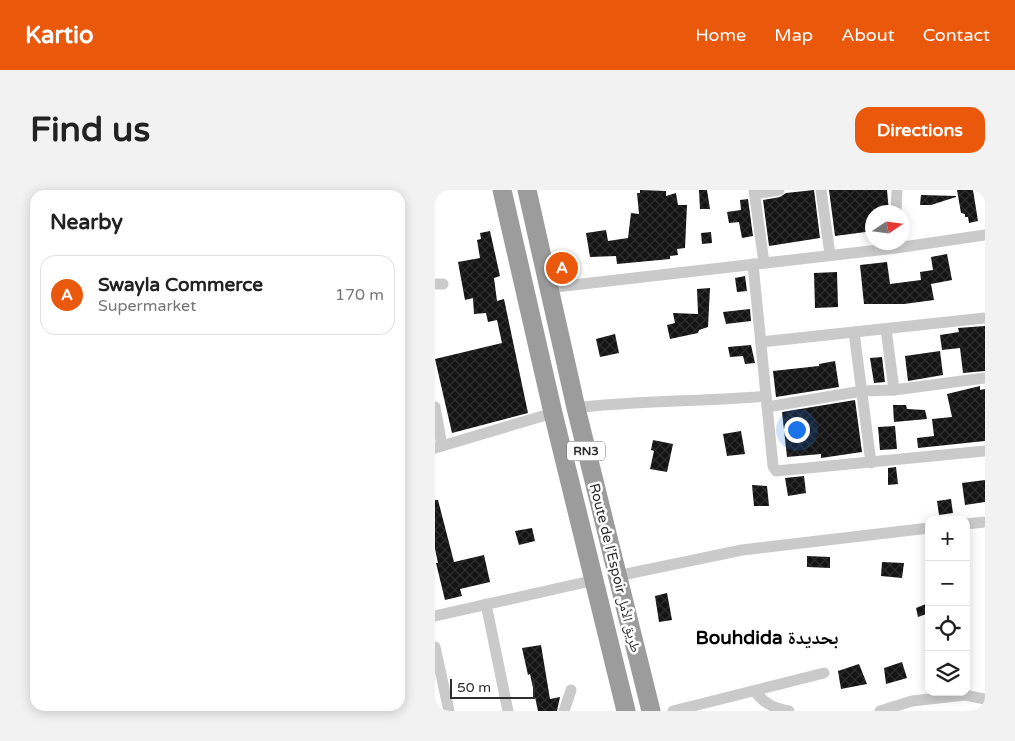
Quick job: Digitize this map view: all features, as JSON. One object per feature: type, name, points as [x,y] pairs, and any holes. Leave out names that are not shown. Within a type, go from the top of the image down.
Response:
[{"type":"highway","name":"Route de l’Espoir طريق الأمل","points":[[502,190],[553,413],[626,711]]},
{"type":"highway","name":"Route de l’Espoir طريق الأمل","points":[[527,190],[547,288],[651,711]]},
{"type":"street","points":[[779,190],[755,192],[761,342],[773,466],[776,470],[871,463],[985,451]]},
{"type":"street","points":[[821,190],[830,255]]},
{"type":"street","points":[[896,205],[897,190]]},
{"type":"street","points":[[910,243],[985,235]]},
{"type":"street","points":[[547,288],[865,250]]},
{"type":"street","points":[[761,342],[985,318]]},
{"type":"street","points":[[886,329],[894,390]]},
{"type":"street","points":[[854,332],[871,463]]},
{"type":"street","points":[[576,408],[619,402],[767,401],[862,391],[894,390],[985,378]]},
{"type":"street","points":[[435,407],[438,447],[553,413]]},
{"type":"street","points":[[970,524],[985,522]]},
{"type":"street","points":[[617,576],[742,550],[925,528]]},
{"type":"street","points":[[435,616],[595,580]]},
{"type":"street","points":[[486,604],[508,711]]},
{"type":"street","points":[[435,648],[449,711]]},
{"type":"street","points":[[673,711],[824,673]]},
{"type":"street","points":[[564,711],[571,690]]},
{"type":"street","points":[[755,691],[762,700],[775,708],[789,711]]},
{"type":"street","points":[[880,711],[912,701],[965,696],[985,699]]},
{"type":"building","points":[[640,190],[666,191],[666,196],[676,193],[678,205],[687,205],[685,248],[677,249],[678,255],[670,256],[670,259],[617,264],[616,256],[590,257],[586,233],[606,230],[608,241],[628,238],[631,213],[639,214],[637,193],[640,193]]},
{"type":"building","points":[[699,190],[707,190],[710,209],[700,209]]},
{"type":"building","points":[[814,190],[820,238],[769,246],[763,200],[780,197],[786,193]]},
{"type":"building","points":[[829,190],[887,190],[888,205],[865,205],[865,232],[835,236]]},
{"type":"building","points":[[957,190],[973,190],[978,221],[969,223],[968,217],[961,213]]},
{"type":"building","points":[[921,195],[956,197],[931,205],[920,205]]},
{"type":"building","points":[[748,199],[753,236],[742,238],[739,222],[729,223],[727,212],[741,210],[740,200]]},
{"type":"building","points":[[490,231],[500,276],[494,278],[497,301],[504,299],[528,413],[452,433],[435,359],[502,343],[497,320],[488,322],[486,313],[474,314],[473,298],[465,300],[458,262],[480,258],[477,240],[481,239],[480,233]]},
{"type":"building","points":[[711,232],[712,243],[702,244],[701,233]]},
{"type":"building","points":[[947,254],[952,280],[931,284],[934,300],[904,304],[864,304],[860,265],[887,262],[890,284],[921,280],[920,272],[933,270],[931,257]]},
{"type":"building","points":[[837,272],[838,307],[815,308],[814,273]]},
{"type":"building","points":[[745,276],[747,291],[737,292],[735,278]]},
{"type":"building","points":[[710,288],[708,327],[699,330],[698,333],[670,339],[667,325],[675,323],[673,313],[698,314],[697,289]]},
{"type":"building","points":[[750,309],[751,321],[726,324],[723,312]]},
{"type":"building","points":[[985,326],[985,371],[963,373],[960,348],[942,350],[940,335],[959,332],[958,328]]},
{"type":"building","points":[[615,334],[619,353],[600,357],[596,339]]},
{"type":"building","points":[[751,345],[755,363],[745,364],[743,356],[730,357],[728,347]]},
{"type":"building","points":[[940,351],[943,375],[908,381],[905,356]]},
{"type":"building","points":[[882,357],[885,382],[874,383],[870,358]]},
{"type":"building","points":[[835,361],[839,387],[776,397],[773,371],[819,366],[819,364]]},
{"type":"building","points":[[980,386],[980,390],[985,389],[985,441],[918,448],[917,438],[934,436],[932,419],[952,417],[947,394]]},
{"type":"building","points":[[855,400],[862,452],[821,458],[821,454],[787,457],[782,412]]},
{"type":"building","points":[[893,405],[906,405],[907,409],[925,410],[927,419],[894,422]]},
{"type":"building","points":[[895,426],[897,449],[880,450],[878,427]]},
{"type":"building","points":[[741,431],[745,454],[727,456],[723,434]]},
{"type":"building","points":[[653,440],[673,444],[667,472],[650,469],[654,451],[651,450]]},
{"type":"building","points":[[896,467],[898,484],[888,485],[888,468]]},
{"type":"building","points":[[804,476],[806,493],[788,496],[785,478]]},
{"type":"building","points":[[985,480],[985,502],[965,505],[962,483]]},
{"type":"building","points":[[752,485],[767,486],[769,506],[754,506]]},
{"type":"building","points":[[951,499],[953,513],[939,515],[937,501]]},
{"type":"building","points":[[435,500],[438,500],[454,562],[484,555],[490,582],[460,589],[462,596],[445,600],[436,563],[438,563],[435,549]]},
{"type":"building","points":[[532,528],[535,541],[519,545],[515,531]]},
{"type":"building","points":[[807,556],[830,557],[830,568],[807,567]]},
{"type":"building","points":[[882,562],[904,563],[902,578],[881,576]]},
{"type":"building","points":[[667,593],[672,620],[659,622],[655,596]]},
{"type":"building","points":[[925,604],[925,614],[918,617],[916,608]]},
{"type":"building","points":[[541,645],[550,699],[560,697],[557,711],[538,711],[530,674],[528,675],[522,648]]},
{"type":"building","points":[[902,662],[907,678],[886,684],[884,668]]},
{"type":"building","points":[[859,664],[867,684],[841,689],[838,671]]},
{"type":"place","name":"Swayla Commerce","points":[[562,268]]},
{"type":"district","name":"Bouhdida بحديدة","points":[[767,638]]}]
